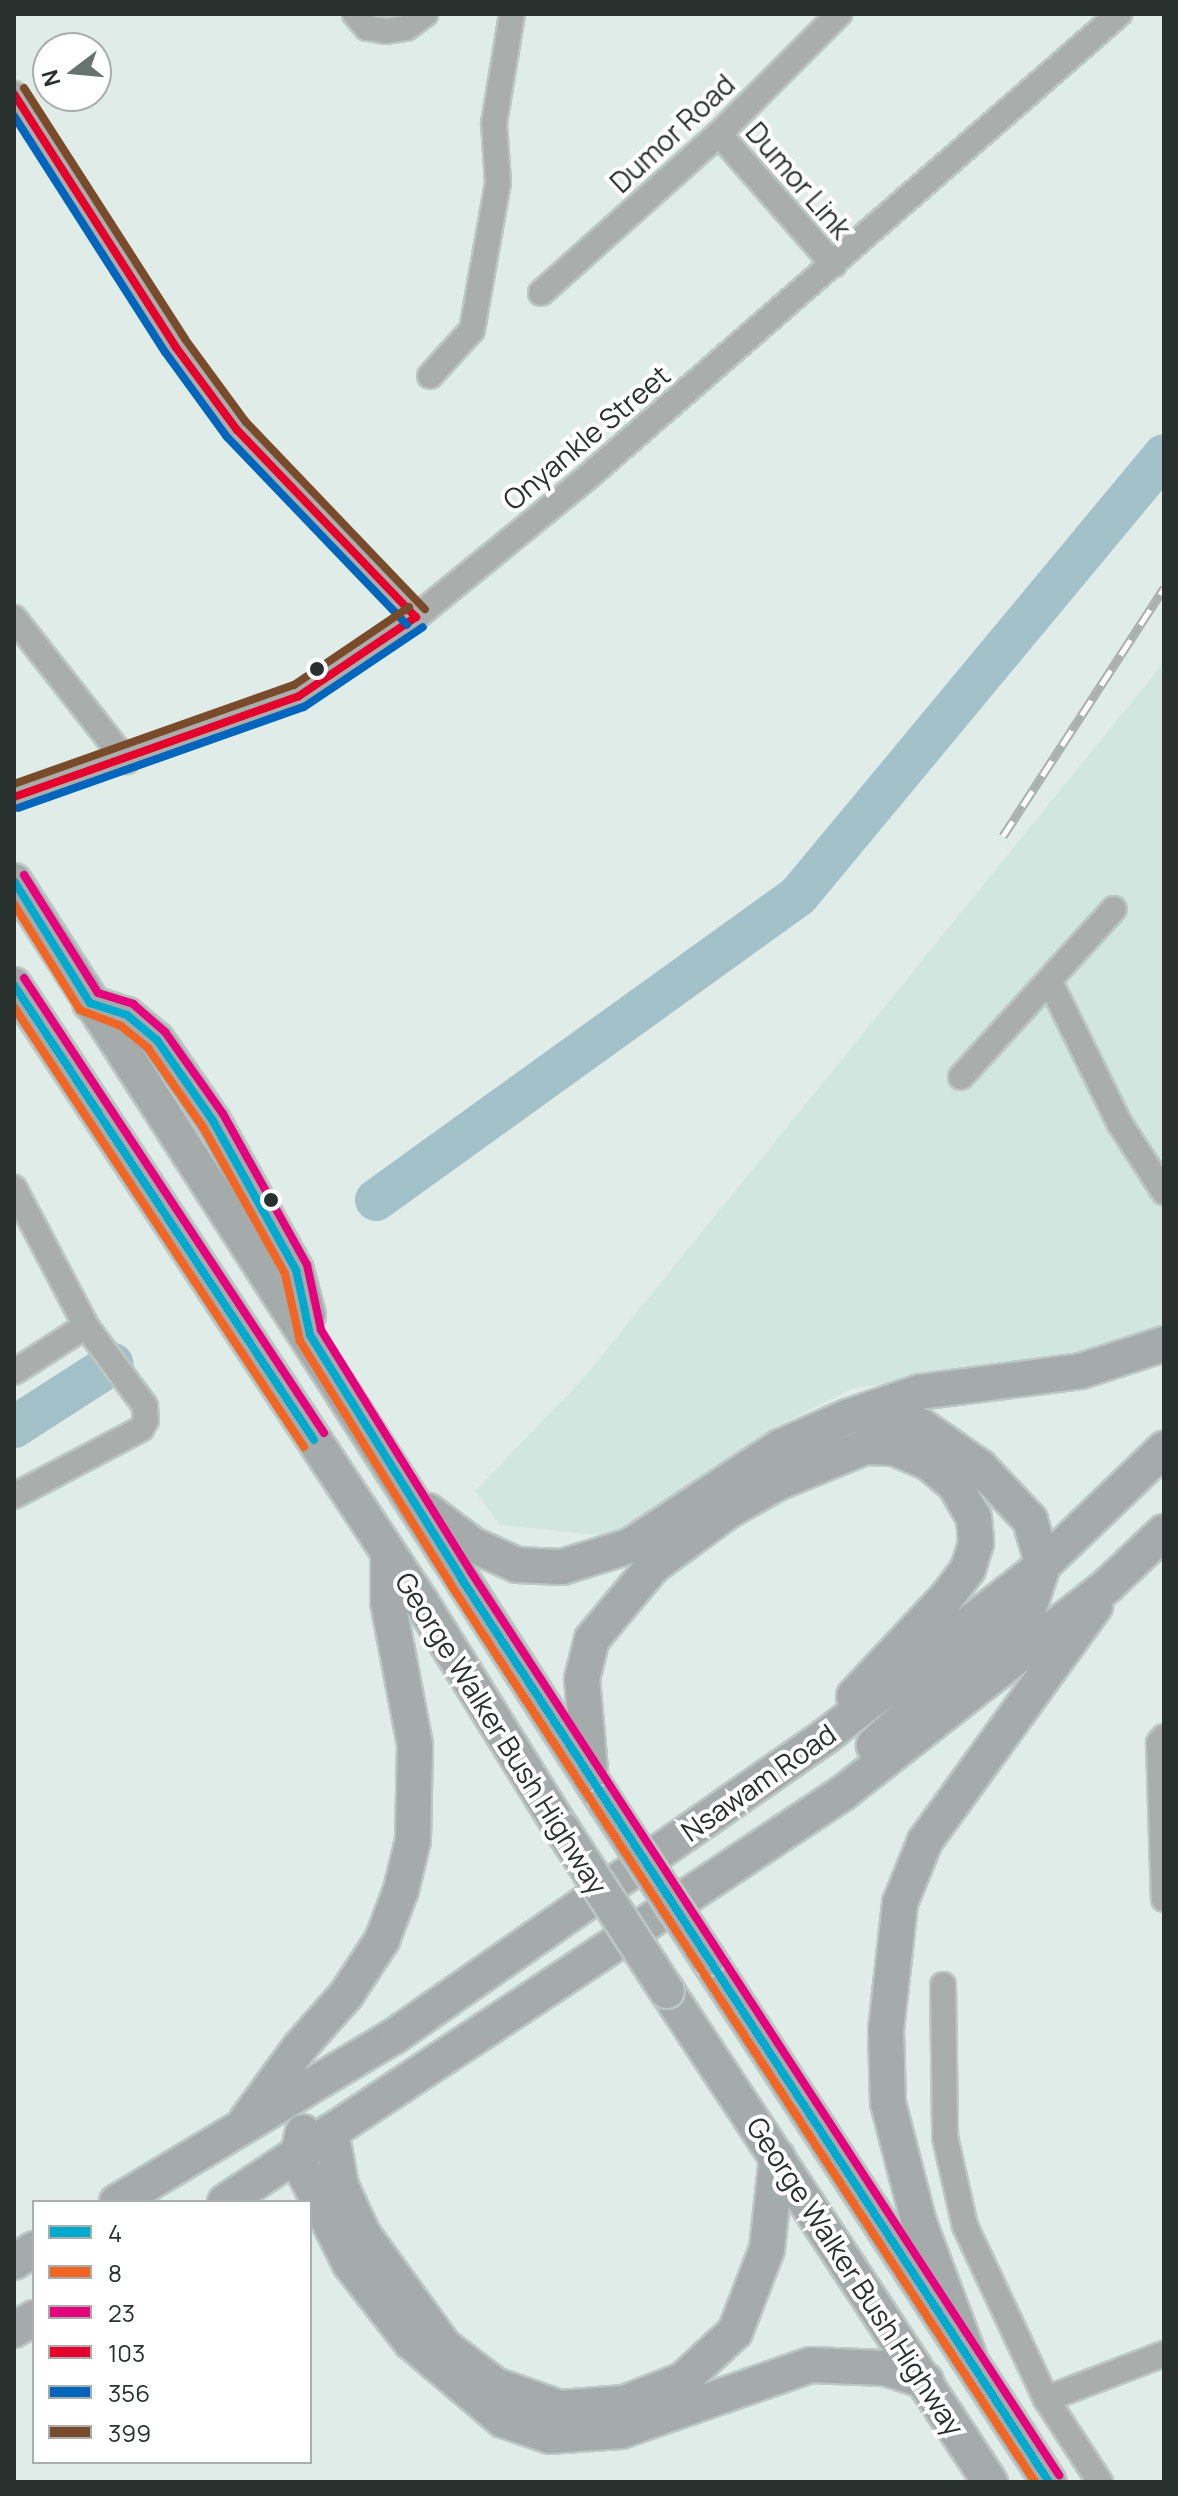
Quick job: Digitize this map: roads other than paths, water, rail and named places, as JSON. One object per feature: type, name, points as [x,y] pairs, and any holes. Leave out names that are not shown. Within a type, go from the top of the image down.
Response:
[{"type":"highway","name":"George Walker Bush Highway","points":[[14,881],[90,1003],[127,1015],[157,1040],[213,1121],[296,1270],[307,1301],[310,1335],[599,1791],[1049,2482]]},
{"type":"highway","name":"George Walker Bush Highway","points":[[14,985],[388,1555],[667,1991],[990,2482]]},
{"type":"highway","points":[[415,1502],[473,1545],[517,1565],[562,1567],[630,1546],[780,1447],[855,1414],[920,1392],[1081,1371],[1164,1344]]},
{"type":"highway","points":[[843,1793],[885,1732],[1030,1605],[1043,1565],[1030,1520],[980,1467],[921,1426],[855,1414]]},
{"type":"highway","points":[[599,1791],[582,1679],[592,1639],[614,1608],[653,1566],[728,1511],[828,1458],[865,1447],[894,1448],[929,1463],[955,1485],[974,1518],[976,1543],[968,1569],[947,1597],[865,1679],[826,1736]]},
{"type":"highway","name":"Nsawam Road","points":[[121,2200],[320,2084],[826,1736],[1043,1565],[1164,1449]]},
{"type":"highway","name":"Nsawam Road","points":[[228,2200],[843,1793],[1108,1585],[1164,1532]]},
{"type":"highway","points":[[236,2135],[353,1984],[382,1940],[401,1890],[413,1840],[415,1745],[388,1602],[388,1555]]},
{"type":"highway","points":[[969,2356],[919,2223],[888,2103],[886,2030],[900,1903],[925,1841],[989,1747],[1075,1638],[1108,1585]]},
{"type":"highway","points":[[320,2084],[298,2154],[350,2264],[436,2366],[503,2420],[550,2436],[621,2431],[811,2365],[885,2368],[926,2381]]},
{"type":"highway","points":[[331,2131],[341,2186],[363,2234],[444,2346],[495,2385],[560,2408],[624,2403],[683,2380],[735,2332],[767,2249],[777,2157]]},
{"type":"highway","points":[[312,2247],[350,2264]]},
{"type":"highway","points":[[14,2262],[32,2250]]},
{"type":"highway","points":[[14,2330],[32,2319]]},
{"type":"street","points":[[355,14],[367,28],[386,31],[406,28],[425,14]]},
{"type":"street","points":[[430,376],[472,330],[498,183],[494,123],[512,14]]},
{"type":"street","name":"Dumor Road","points":[[541,293],[719,134],[839,14]]},
{"type":"street","name":"Onyankle Street","points":[[22,794],[126,761],[299,696],[416,617],[834,265],[1119,14]]},
{"type":"street","points":[[14,94],[175,346],[237,430],[416,617]]},
{"type":"street","name":"Dumor Link","points":[[719,134],[834,265]]},
{"type":"street","points":[[14,618],[126,761]]},
{"type":"street","points":[[961,1077],[1114,909]]},
{"type":"street","points":[[1050,982],[1120,1124],[1164,1192]]},
{"type":"street","points":[[14,1188],[86,1326],[145,1406],[141,1429],[14,1496]]},
{"type":"street","points":[[14,1372],[86,1326]]},
{"type":"street","points":[[1164,1737],[1159,1743],[1164,1899]]},
{"type":"street","points":[[943,1985],[945,2137],[965,2226],[1046,2399],[1100,2482]]},
{"type":"street","points":[[1046,2399],[1164,2354]]},
{"type":"waterway","points":[[376,1200],[798,896],[1164,455]]},
{"type":"waterway","points":[[14,1427],[112,1364]]},
{"type":"railway","points":[[1003,836],[1164,588]]}]
